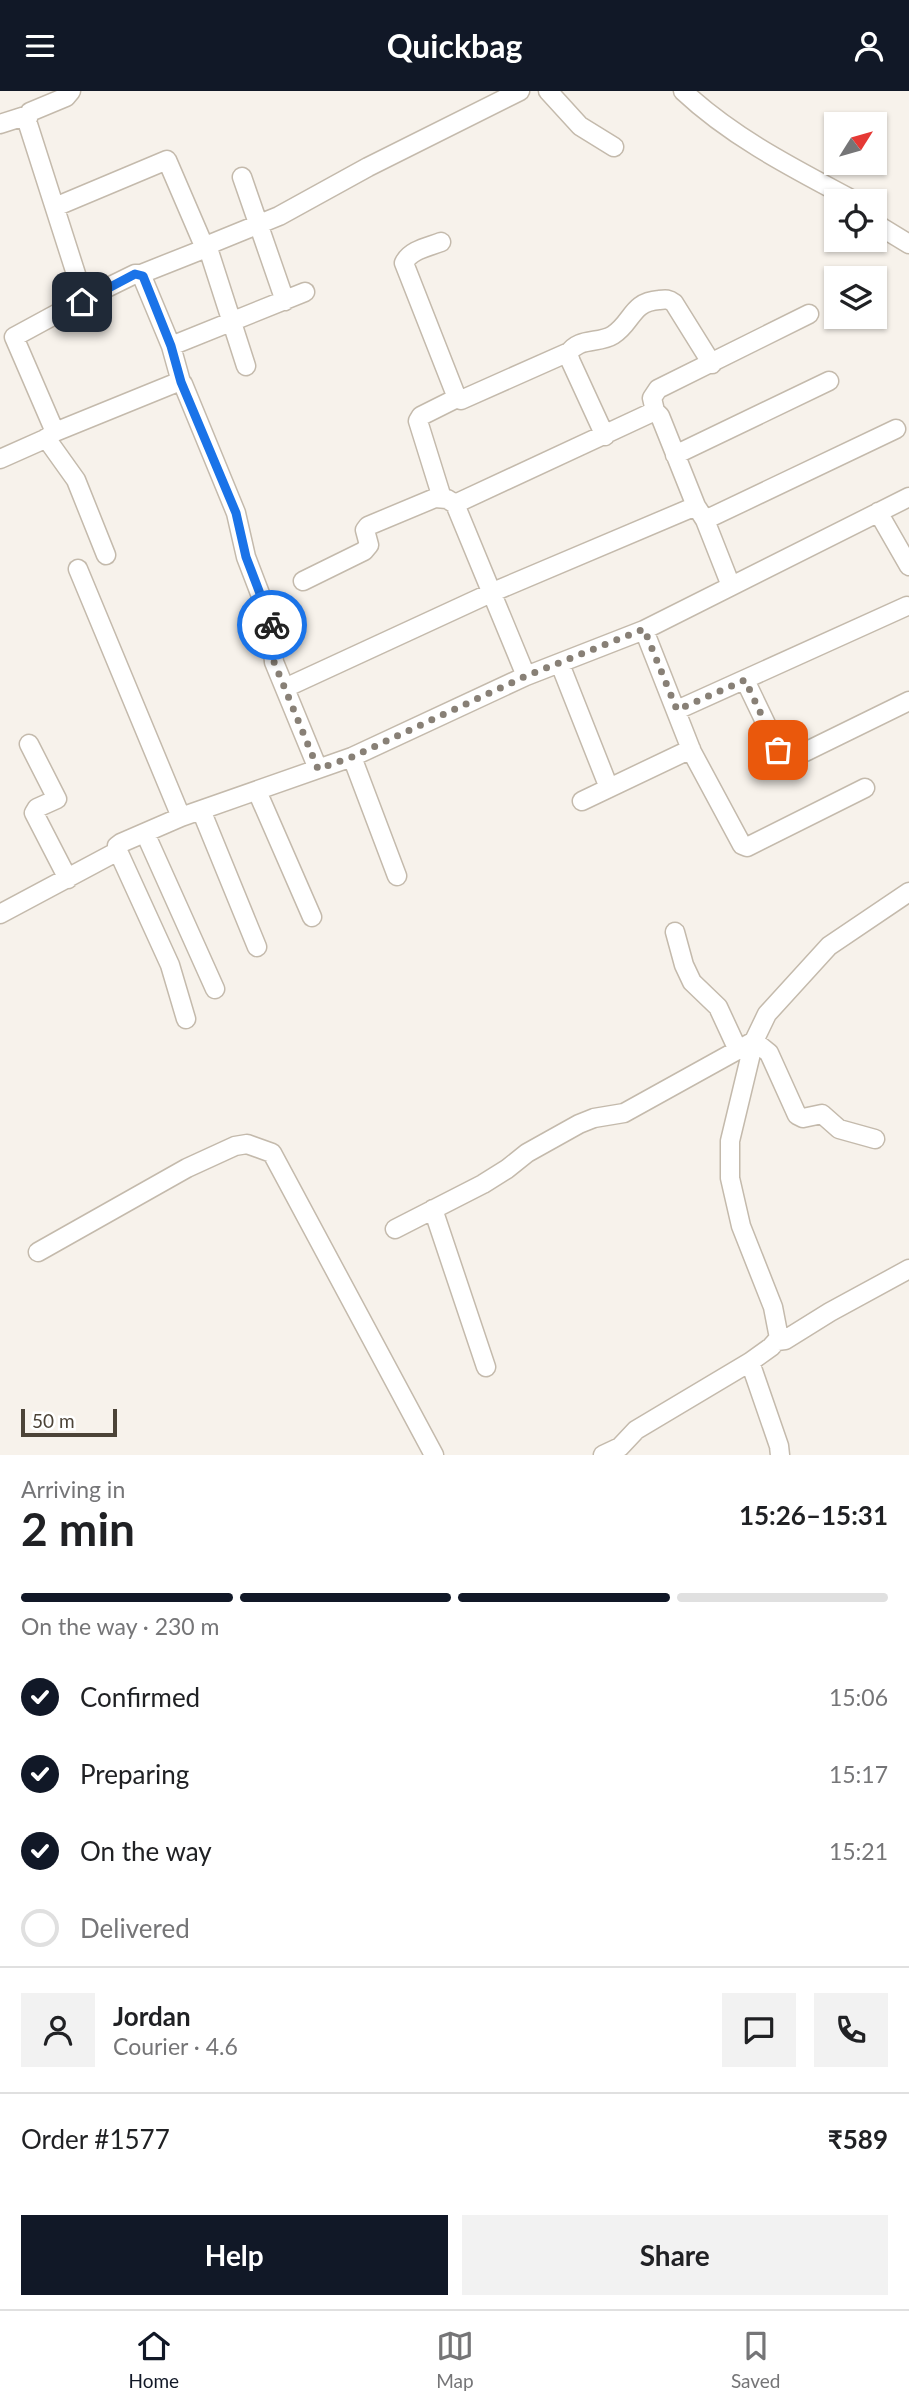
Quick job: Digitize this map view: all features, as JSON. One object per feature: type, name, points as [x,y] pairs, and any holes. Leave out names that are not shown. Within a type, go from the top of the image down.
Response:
[{"type":"street","points":[[0,124],[28,115],[66,97],[72,91]]},
{"type":"street","points":[[106,555],[76,480],[51,435],[7,340],[135,274],[141,274],[258,224],[520,91]]},
{"type":"street","points":[[548,91],[580,126],[614,147]]},
{"type":"street","points":[[691,93],[724,125],[771,156],[833,189]]},
{"type":"street","points":[[28,115],[27,121],[84,299]]},
{"type":"street","points":[[55,207],[167,160],[205,246],[246,366]]},
{"type":"street","points":[[242,177],[285,301]]},
{"type":"street","points":[[887,218],[909,230]]},
{"type":"street","points":[[887,231],[909,244]]},
{"type":"street","points":[[441,242],[412,254],[405,258],[404,263],[457,398]]},
{"type":"street","points":[[141,274],[171,346],[181,382],[236,513],[246,557],[277,638],[273,650],[274,662],[318,769]]},
{"type":"street","points":[[171,346],[305,292]]},
{"type":"street","points":[[526,676],[493,592],[449,501],[418,421],[421,416],[457,398],[461,400],[569,352],[582,343],[608,338],[626,323],[640,304],[648,301],[665,299],[674,303],[712,364]]},
{"type":"street","points":[[731,586],[660,416],[655,411],[652,398],[658,389],[809,314]]},
{"type":"street","points":[[569,352],[571,362],[605,436]]},
{"type":"street","points":[[675,455],[829,381]]},
{"type":"street","points":[[0,459],[51,435],[181,382]]},
{"type":"street","points":[[303,581],[364,551],[369,545],[365,530],[368,527],[429,501],[449,501],[605,436],[655,411]]},
{"type":"street","points":[[285,688],[493,592],[700,513],[896,429]]},
{"type":"street","points":[[186,1019],[170,965],[118,851],[117,846],[121,843],[181,817],[352,757],[526,676],[644,629],[909,498]]},
{"type":"street","points":[[878,512],[909,566]]},
{"type":"street","points":[[78,569],[181,817]]},
{"type":"street","points":[[677,710],[908,606]]},
{"type":"street","points":[[644,629],[691,749],[744,847],[864,787]]},
{"type":"street","points":[[560,664],[609,788]]},
{"type":"street","points":[[745,680],[778,750],[790,757],[909,701]]},
{"type":"street","points":[[29,744],[57,799],[37,808],[34,813],[68,879]]},
{"type":"street","points":[[582,801],[691,749]]},
{"type":"street","points":[[352,757],[397,876]]},
{"type":"street","points":[[257,791],[312,917]]},
{"type":"street","points":[[201,810],[257,947]]},
{"type":"street","points":[[145,833],[215,989]]},
{"type":"street","points":[[0,914],[118,851]]},
{"type":"street","points":[[395,1229],[483,1184],[527,1153],[579,1124],[594,1118],[624,1113],[745,1045],[772,1008],[829,946],[909,893]]},
{"type":"street","points":[[675,932],[684,965],[692,982],[718,1007],[745,1045],[769,1053],[797,1115],[803,1118],[822,1114],[839,1129],[875,1139]]},
{"type":"street","points":[[603,1455],[620,1447],[636,1430],[750,1362],[777,1341],[779,1335],[773,1307],[741,1226],[730,1178],[730,1140],[745,1045]]},
{"type":"street","points":[[38,1252],[212,1156],[247,1144],[272,1153],[435,1455]]},
{"type":"street","points":[[433,1209],[486,1367]]},
{"type":"street","points":[[777,1341],[783,1342],[830,1312],[909,1269]]},
{"type":"street","points":[[750,1362],[780,1455]]},
{"type":"way so far","points":[[272,625],[277,638],[273,650],[274,662],[318,769],[352,757],[526,676],[644,629],[677,710],[745,680],[778,750]]},
{"type":"route","points":[[82,302],[135,274],[143,276],[171,346],[181,382],[236,513],[246,557],[272,625]]}]
